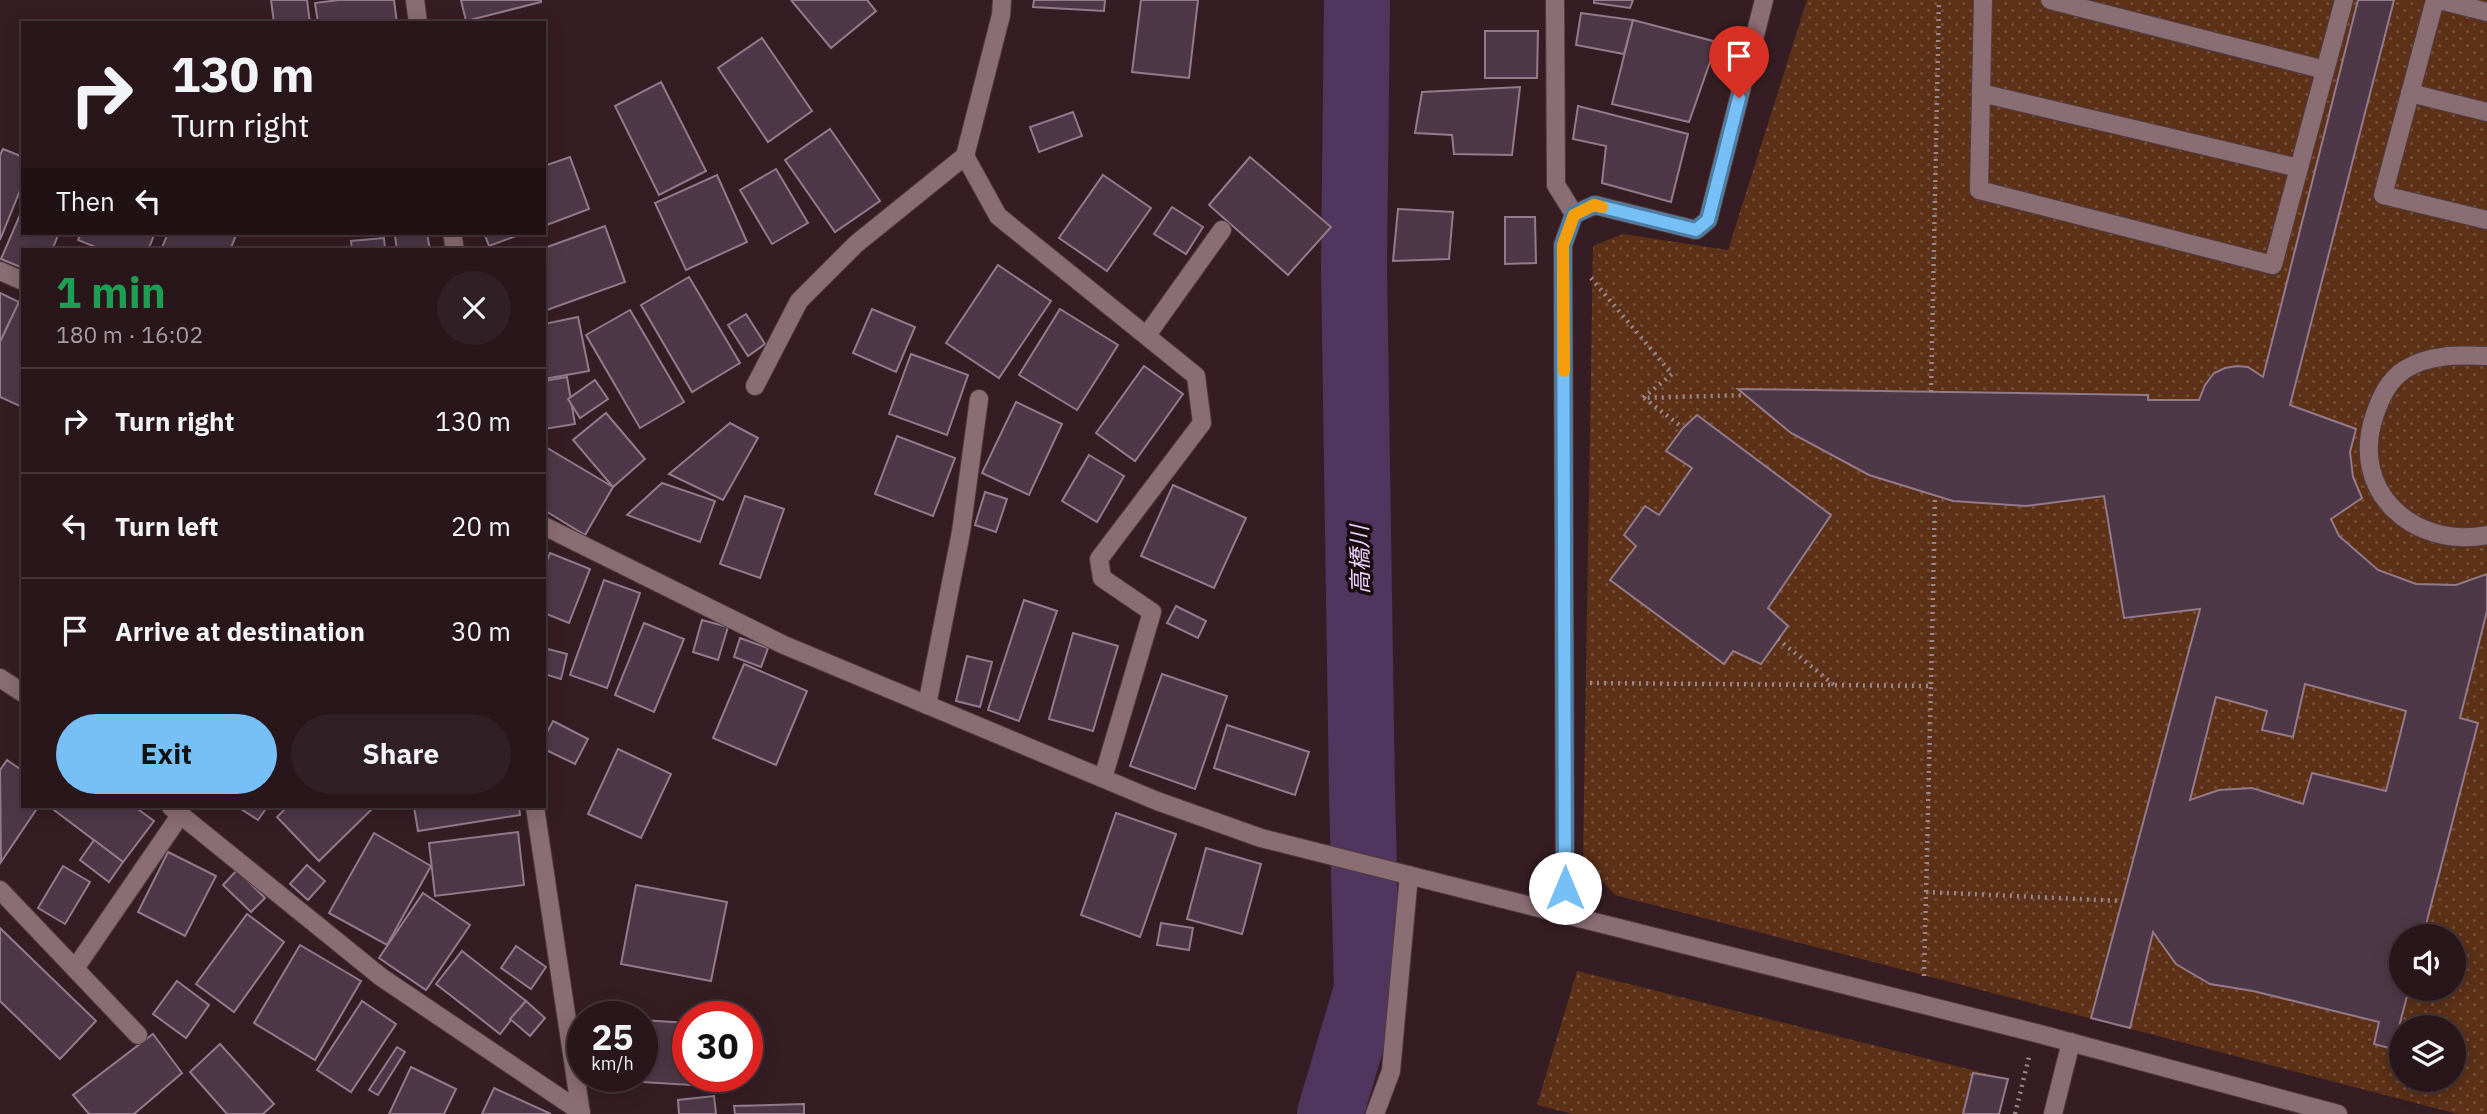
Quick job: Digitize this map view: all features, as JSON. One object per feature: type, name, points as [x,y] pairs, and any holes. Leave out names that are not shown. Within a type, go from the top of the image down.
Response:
[{"type":"street","points":[[415,0],[418,21]]},
{"type":"street","points":[[755,386],[799,300],[856,244],[965,156],[1001,15],[1002,0]]},
{"type":"street","points":[[1555,0],[1556,185],[1574,215]]},
{"type":"street","points":[[1565,914],[1563,245],[1574,215],[1594,205],[1696,230],[1708,220],[1764,0]]},
{"type":"street","points":[[1983,0],[1979,190],[2273,265],[2344,0]]},
{"type":"street","points":[[2050,0],[2325,71]]},
{"type":"street","points":[[2487,12],[2437,0],[2383,195],[2487,220]]},
{"type":"street","points":[[1981,93],[2299,168]]},
{"type":"street","points":[[2410,93],[2487,112]]},
{"type":"street","points":[[965,156],[998,216],[1196,376],[1202,423],[1099,559],[1102,578],[1152,612],[1103,778]]},
{"type":"street","points":[[1147,335],[1223,230]]},
{"type":"street","points":[[0,271],[21,280]]},
{"type":"street","points":[[2487,355],[2443,355],[2404,370],[2384,391],[2370,428],[2370,467],[2382,497],[2402,519],[2434,532],[2468,538],[2487,535]]},
{"type":"street","points":[[927,705],[961,532],[979,399]]},
{"type":"street","points":[[546,527],[784,645],[1103,778],[1261,838],[2071,1042],[2289,1108],[2338,1114]]},
{"type":"street","points":[[0,678],[21,692]]},
{"type":"street","points":[[535,808],[581,1113]]},
{"type":"street","points":[[76,967],[176,811],[381,976],[581,1113]]},
{"type":"street","points":[[1375,1114],[1391,1071],[1409,875]]},
{"type":"street","points":[[0,890],[138,1035]]},
{"type":"street","points":[[2053,1114],[2071,1042]]},
{"type":"path","points":[[1931,392],[1939,0]]},
{"type":"path","points":[[1563,245],[1672,374],[1643,398]]},
{"type":"path","points":[[1643,398],[1745,395]]},
{"type":"path","points":[[1643,398],[1683,428]]},
{"type":"path","points":[[1923,1004],[1935,495]]},
{"type":"path","points":[[1778,639],[1835,685]]},
{"type":"path","points":[[1564,683],[1931,686]]},
{"type":"path","points":[[1926,892],[2122,901]]},
{"type":"path","points":[[2015,1114],[2036,1033]]},
{"type":"shaded area","points":[[1807,0],[2487,0],[2487,1114],[2458,1114],[1615,895],[1583,860],[1593,246],[1623,234],[1728,250]]},
{"type":"shaded area","points":[[1577,971],[2008,1079],[1999,1114],[1573,1114],[1537,1105]]},
{"type":"building","points":[[271,0],[307,0],[310,21],[274,21]]},
{"type":"building","points":[[394,0],[397,21],[318,21],[315,3]]},
{"type":"building","points":[[461,0],[541,0],[541,2],[466,21]]},
{"type":"building","points":[[791,0],[867,0],[876,11],[831,48]]},
{"type":"building","points":[[1034,0],[1105,0],[1104,11],[1033,7]]},
{"type":"building","points":[[1141,0],[1198,0],[1189,78],[1132,72]]},
{"type":"building","points":[[1594,0],[1633,0],[1630,8],[1594,3]]},
{"type":"building","points":[[2358,0],[2394,0],[2290,405],[2356,429],[2350,452],[2353,477],[2362,498],[2331,519],[2339,536],[2378,570],[2416,584],[2456,585],[2487,574],[2487,611],[2460,718],[2478,723],[2426,924],[2389,924],[2389,1001],[2406,1001],[2402,1015],[2389,1015],[2389,1048],[2374,1044],[2379,1022],[2253,991],[2210,984],[2176,964],[2153,932],[2130,1028],[2091,1018],[2200,609],[2124,618],[2104,496],[2026,506],[1953,501],[1869,475],[1791,433],[1738,389],[2148,395],[2148,400],[2199,400],[2214,373],[2225,368],[2248,367],[2263,377]],"holes":[[[2305,684],[2406,711],[2386,791],[2312,773],[2303,804],[2252,788],[2219,790],[2190,800],[2216,697],[2267,711],[2262,730],[2293,737]]]},
{"type":"building","points":[[1581,13],[1633,20],[1624,54],[1576,45]]},
{"type":"building","points":[[1633,20],[1717,42],[1689,122],[1612,104]]},
{"type":"building","points":[[1485,31],[1538,31],[1537,78],[1485,78]]},
{"type":"building","points":[[762,38],[812,111],[768,142],[718,68]]},
{"type":"building","points":[[661,82],[706,171],[659,195],[615,106]]},
{"type":"building","points":[[1520,87],[1512,155],[1454,154],[1452,135],[1415,133],[1422,92]]},
{"type":"building","points":[[1578,106],[1688,134],[1671,202],[1602,183],[1606,146],[1573,139]]},
{"type":"building","points":[[1073,112],[1082,136],[1039,152],[1030,127]]},
{"type":"building","points":[[830,129],[880,201],[835,232],[785,160]]},
{"type":"building","points":[[3,149],[21,156],[21,188],[0,240],[0,155]]},
{"type":"building","points":[[570,157],[589,209],[546,225],[546,165]]},
{"type":"building","points":[[1250,157],[1331,227],[1288,275],[1209,205]]},
{"type":"building","points":[[776,169],[808,223],[772,244],[740,190]]},
{"type":"building","points":[[717,175],[747,242],[686,270],[655,203]]},
{"type":"building","points":[[1103,175],[1151,208],[1107,271],[1059,238]]},
{"type":"building","points":[[1172,207],[1203,227],[1186,254],[1154,234]]},
{"type":"building","points":[[1398,209],[1453,212],[1449,259],[1393,261]]},
{"type":"building","points":[[21,213],[21,235],[58,235],[53,248],[21,248],[21,267],[1,259]]},
{"type":"building","points":[[1505,217],[1535,217],[1536,263],[1505,264]]},
{"type":"building","points":[[605,226],[625,282],[546,310],[544,248]]},
{"type":"building","points":[[80,235],[154,235],[149,248],[98,248],[78,240]]},
{"type":"building","points":[[167,235],[236,235],[231,248],[162,248]]},
{"type":"building","points":[[427,235],[430,248],[397,248],[395,236]]},
{"type":"building","points":[[485,235],[519,235],[489,246]]},
{"type":"building","points":[[384,238],[385,248],[352,248],[351,241]]},
{"type":"building","points":[[998,265],[1051,301],[999,378],[946,343]]},
{"type":"building","points":[[689,277],[740,363],[692,392],[641,305]]},
{"type":"building","points":[[0,293],[19,302],[0,342]]},
{"type":"building","points":[[19,302],[21,303],[21,407],[0,397],[0,342]]},
{"type":"building","points":[[872,309],[915,327],[896,372],[853,353]]},
{"type":"building","points":[[1060,309],[1118,345],[1077,410],[1019,375]]},
{"type":"building","points":[[630,310],[684,402],[640,428],[586,335]]},
{"type":"building","points":[[746,314],[765,344],[748,356],[728,325]]},
{"type":"building","points":[[578,317],[589,371],[546,379],[546,324]]},
{"type":"building","points":[[911,354],[968,375],[947,435],[889,414]]},
{"type":"building","points":[[1144,366],[1183,394],[1135,461],[1096,433]]},
{"type":"building","points":[[567,377],[575,424],[546,429],[546,381]]},
{"type":"building","points":[[595,380],[608,399],[580,418],[568,399]]},
{"type":"building","points":[[1016,402],[1062,424],[1029,495],[982,473]]},
{"type":"building","points":[[606,413],[645,459],[613,487],[573,440]]},
{"type":"building","points":[[1697,415],[1831,515],[1768,608],[1788,626],[1761,664],[1733,651],[1724,664],[1610,580],[1636,546],[1624,535],[1645,506],[1659,515],[1692,468],[1666,451],[1683,428]]},
{"type":"building","points":[[730,423],[758,438],[723,500],[669,474]]},
{"type":"building","points":[[897,436],[955,458],[933,516],[875,494]]},
{"type":"building","points":[[546,447],[613,487],[585,535],[546,511]]},
{"type":"building","points":[[1089,455],[1124,476],[1097,522],[1062,501]]},
{"type":"building","points":[[662,483],[715,501],[700,542],[627,515]]},
{"type":"building","points":[[1173,485],[1246,518],[1214,588],[1141,556]]},
{"type":"building","points":[[985,492],[1007,499],[996,532],[975,525]]},
{"type":"building","points":[[745,496],[784,509],[760,578],[720,564]]},
{"type":"building","points":[[550,553],[590,569],[569,623],[546,614],[546,564]]},
{"type":"building","points":[[604,580],[640,593],[607,688],[570,675]]},
{"type":"building","points":[[1024,600],[1057,611],[1019,721],[988,710]]},
{"type":"building","points":[[1176,606],[1206,621],[1198,638],[1167,623]]},
{"type":"building","points":[[702,620],[728,627],[718,660],[693,652]]},
{"type":"building","points":[[644,623],[684,639],[654,712],[615,695]]},
{"type":"building","points":[[1073,633],[1118,646],[1093,731],[1049,719]]},
{"type":"building","points":[[740,638],[768,648],[761,667],[734,657]]},
{"type":"building","points":[[546,649],[567,654],[561,679],[546,675]]},
{"type":"building","points":[[967,656],[992,662],[980,707],[956,701]]},
{"type":"building","points":[[744,664],[807,691],[776,765],[713,738]]},
{"type":"building","points":[[1162,674],[1227,696],[1195,789],[1130,766]]},
{"type":"building","points":[[553,721],[588,739],[575,764],[546,750],[546,734]]},
{"type":"building","points":[[1227,725],[1309,752],[1295,795],[1214,768]]},
{"type":"building","points":[[618,749],[671,774],[641,838],[588,814]]},
{"type":"building","points":[[7,760],[21,770],[21,808],[37,808],[1,862],[0,770]]},
{"type":"building","points":[[51,808],[136,808],[154,821],[123,862]]},
{"type":"building","points":[[240,808],[266,808],[258,820]]},
{"type":"building","points":[[286,808],[373,808],[319,861],[277,817]]},
{"type":"building","points":[[414,808],[519,808],[520,815],[418,831]]},
{"type":"building","points":[[1116,813],[1176,834],[1140,937],[1081,915]]},
{"type":"building","points":[[518,832],[524,885],[435,896],[429,843]]},
{"type":"building","points":[[374,833],[431,866],[387,945],[329,913]]},
{"type":"building","points":[[94,840],[123,862],[109,882],[80,860]]},
{"type":"building","points":[[1206,848],[1261,864],[1242,934],[1187,919]]},
{"type":"building","points":[[168,852],[216,876],[185,936],[138,912]]},
{"type":"building","points":[[307,865],[325,881],[308,900],[290,884]]},
{"type":"building","points":[[63,866],[90,882],[65,924],[38,908]]},
{"type":"building","points":[[237,870],[265,898],[251,912],[223,885]]},
{"type":"building","points":[[636,885],[727,902],[711,981],[621,964]]},
{"type":"building","points":[[423,893],[470,925],[426,990],[379,958]]},
{"type":"building","points":[[247,914],[284,942],[234,1012],[196,984]]},
{"type":"building","points":[[1161,923],[1193,928],[1189,950],[1157,945]]},
{"type":"building","points":[[0,928],[96,1021],[60,1059],[0,1001]]},
{"type":"building","points":[[300,945],[361,981],[315,1060],[254,1023]]},
{"type":"building","points":[[516,946],[546,967],[531,989],[501,968]]},
{"type":"building","points":[[462,951],[526,1001],[500,1034],[436,984]]},
{"type":"building","points":[[177,981],[209,1005],[186,1038],[153,1014]]},
{"type":"building","points":[[362,1001],[396,1024],[351,1092],[317,1070]]},
{"type":"building","points":[[526,1001],[545,1018],[530,1036],[510,1019]]},
{"type":"building","points":[[658,1021],[672,1022],[672,1084],[658,1083]]},
{"type":"building","points":[[153,1034],[182,1073],[134,1114],[89,1114],[73,1095]]},
{"type":"building","points":[[220,1044],[274,1104],[263,1114],[227,1114],[190,1072]]},
{"type":"building","points":[[397,1047],[405,1052],[378,1095],[369,1090]]},
{"type":"building","points":[[411,1067],[456,1089],[444,1114],[389,1114]]},
{"type":"building","points":[[1973,1073],[2008,1079],[1999,1114],[1963,1114]]},
{"type":"building","points":[[494,1088],[551,1114],[482,1114]]},
{"type":"building","points":[[714,1096],[716,1114],[679,1114],[678,1100]]},
{"type":"building","points":[[804,1104],[804,1114],[735,1114],[734,1106]]},
{"type":"waterway","name":"高橋川","points":[[1330,1114],[1367,989],[1354,266],[1357,0]]},
{"type":"slow traffic","points":[[1564,371],[1563,245],[1574,215],[1594,205],[1602,207]]},
{"type":"route","points":[[1565,888],[1563,245],[1574,215],[1594,205],[1696,230],[1708,220],[1739,98]]}]
